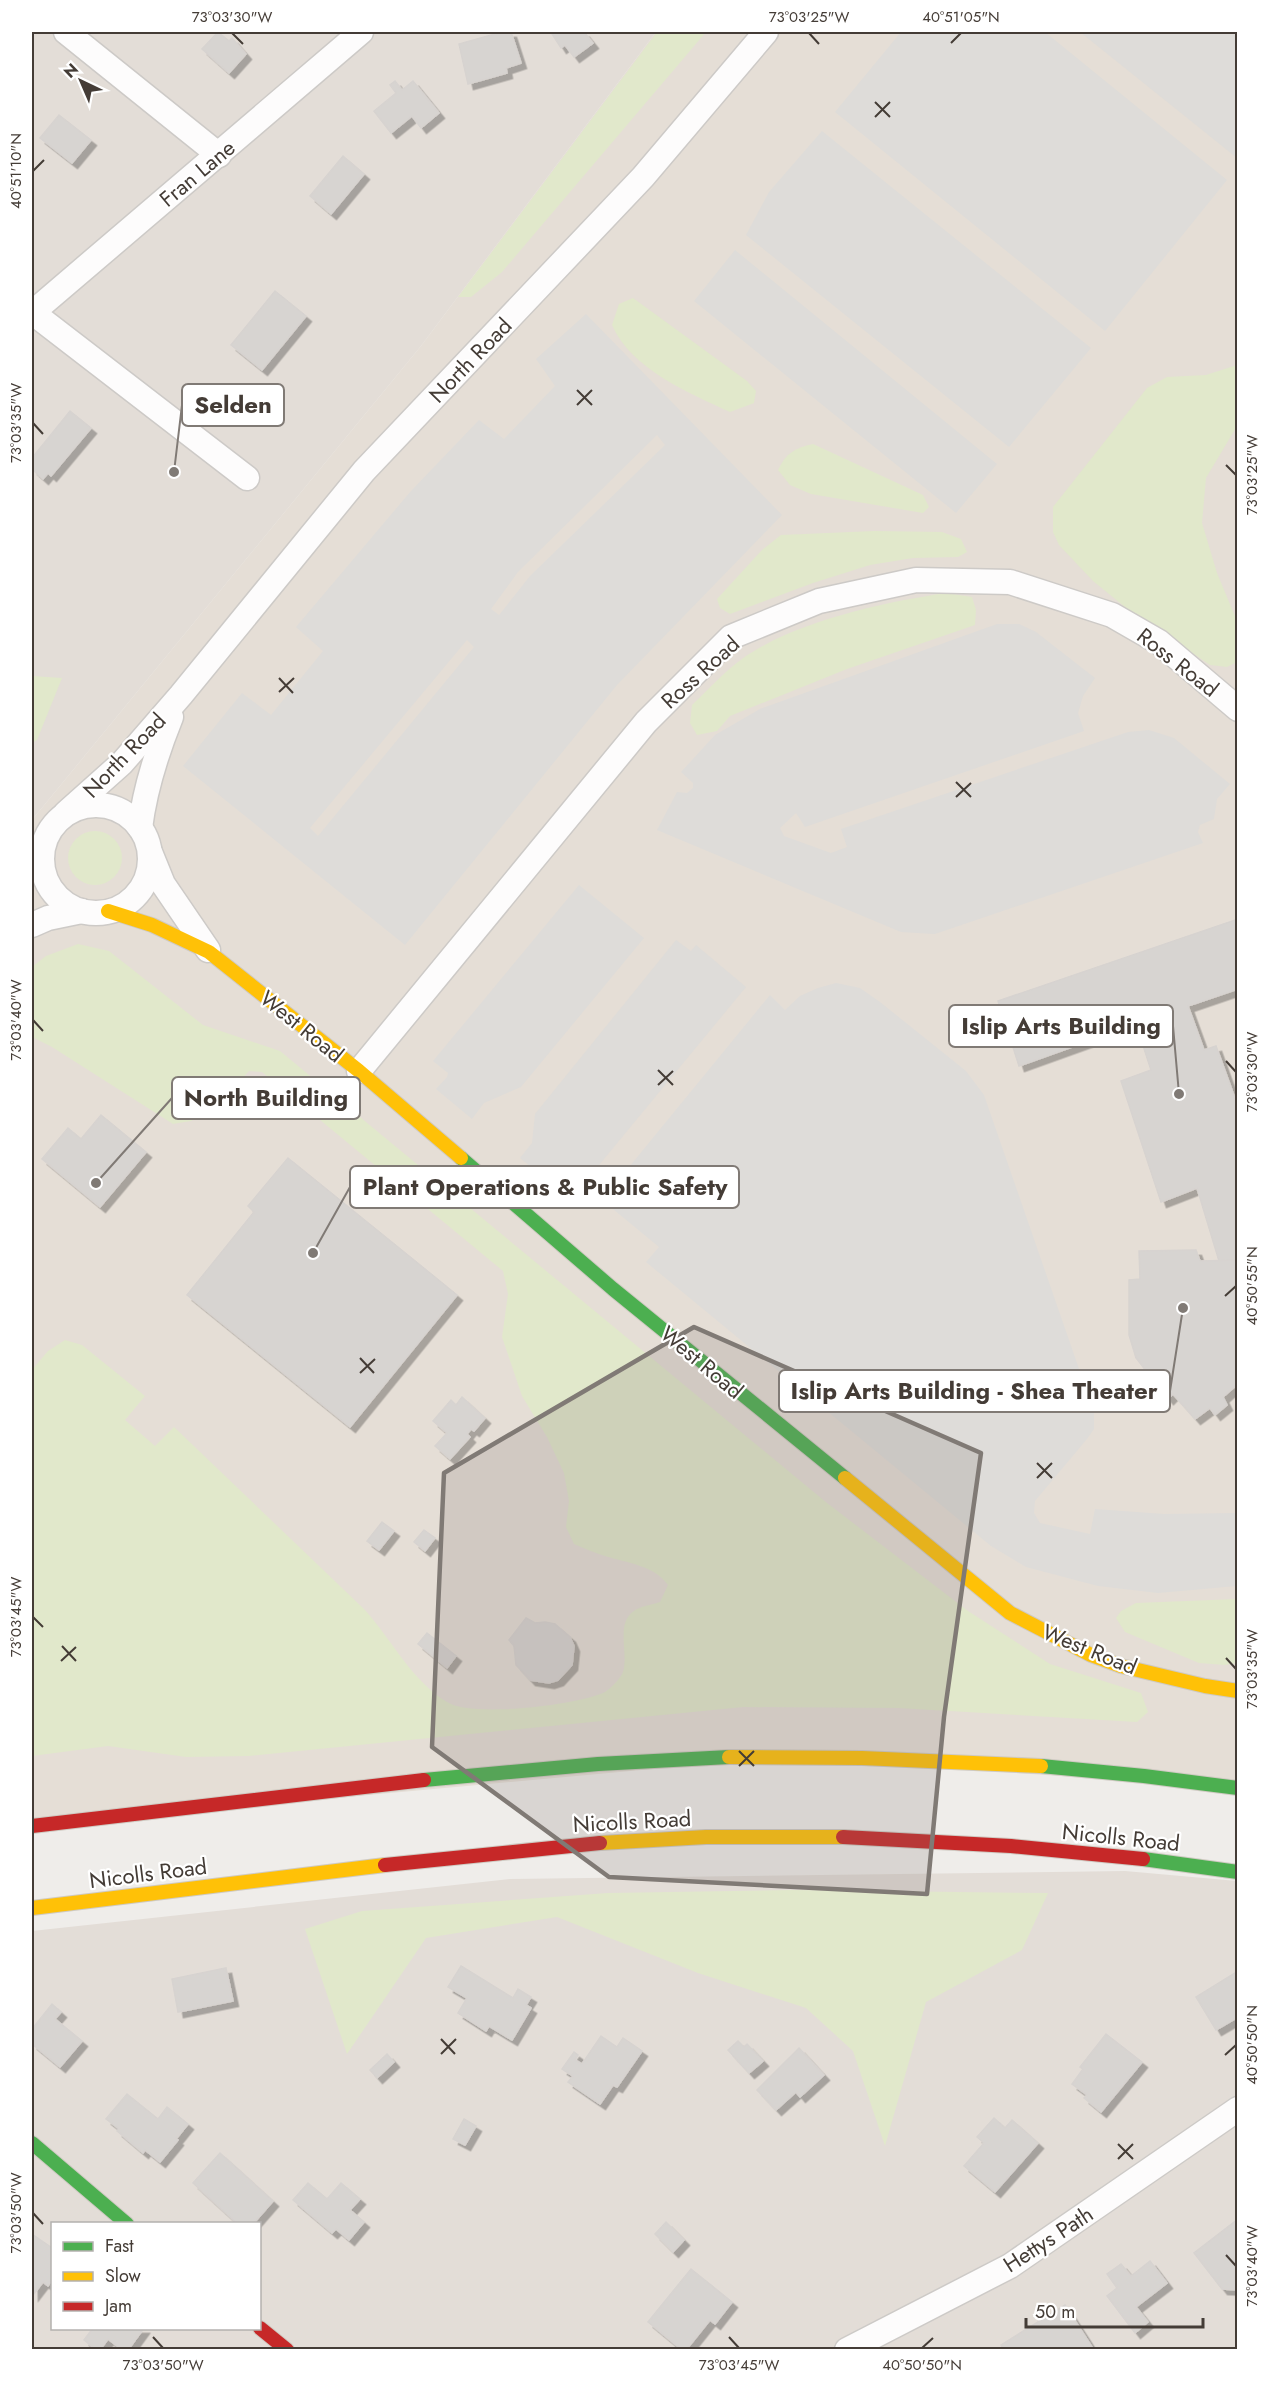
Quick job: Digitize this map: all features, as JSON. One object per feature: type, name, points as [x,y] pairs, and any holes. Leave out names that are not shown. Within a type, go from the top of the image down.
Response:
[{"type":"main road","name":"West Road","points":[[108,911],[152,925],[209,952],[359,1071],[613,1289],[1010,1613],[1091,1654],[1121,1666],[1205,1686],[1238,1691]]},
{"type":"main road","points":[[32,1826],[474,1774],[682,1759],[783,1757],[927,1760],[1080,1770],[1193,1781],[1238,1788]]},
{"type":"main road","points":[[1080,1770],[1192,1768]]},
{"type":"main road","name":"Nicolls Road","points":[[32,1908],[219,1887],[434,1858],[632,1841],[718,1838],[919,1841],[1100,1855],[1238,1872]]},
{"type":"main road","points":[[78,1916],[219,1887]]},
{"type":"main road","points":[[32,2143],[126,2222]]},
{"type":"main road","points":[[261,2329],[287,2349]]},
{"type":"street","points":[[66,32],[219,155]]},
{"type":"street","name":"Fran Lane","points":[[32,313],[361,32]]},
{"type":"street","name":"North Road","points":[[66,813],[122,763],[181,695],[364,471],[643,177],[766,32]]},
{"type":"street","points":[[32,313],[247,478]]},
{"type":"street","name":"Ross Road","points":[[359,1071],[646,722],[731,638],[819,601],[916,580],[1010,582],[1112,615],[1158,642],[1238,709]]},
{"type":"street","name":"North Road","points":[[140,828],[152,766],[181,695]]},
{"type":"street","points":[[32,859],[52,826],[66,813],[83,806],[101,804],[119,809],[134,819],[145,834],[150,852],[149,871],[142,888],[130,901],[101,913],[70,907],[57,898],[42,871],[41,855],[46,837]]},
{"type":"street","name":"West Road","points":[[150,852],[163,884],[209,952]]},
{"type":"street","points":[[32,925],[48,918],[82,911]]},
{"type":"street","name":"Hettys Path","points":[[847,2349],[1010,2266],[1238,2109]]},
{"type":"highlighted area","points":[[694,1327],[981,1453],[944,1717],[927,1894],[609,1877],[432,1747],[444,1473]]},
{"type":"shaded area","points":[[32,32],[656,32],[421,346],[32,820]]},
{"type":"shaded area","points":[[656,32],[1237,32],[1237,1788],[783,1757],[32,1826],[32,820],[421,346]]},
{"type":"shaded area","points":[[901,32],[1045,32],[1227,180],[1105,331],[835,112]]},
{"type":"shaded area","points":[[1080,32],[1237,32],[1237,158]]},
{"type":"shaded area","points":[[822,131],[1091,348],[1009,447],[746,235],[769,192]]},
{"type":"shaded area","points":[[735,250],[997,464],[956,513],[694,301]]},
{"type":"shaded area","points":[[586,314],[782,515],[617,685],[405,945],[183,766],[242,693],[271,715],[323,651],[296,627],[411,491],[479,420],[504,439],[555,386],[536,359]],"holes":[[[657,435],[665,445],[530,576],[499,615],[491,609],[518,572]],[[467,640],[474,647],[318,836],[310,828]]]},
{"type":"shaded area","points":[[997,624],[1019,624],[1036,632],[1095,678],[1083,696],[1078,713],[1084,731],[805,827],[796,813],[780,828],[784,836],[831,853],[847,847],[841,829],[1128,732],[1149,730],[1174,738],[1230,784],[1217,799],[1214,819],[1200,825],[1198,832],[1203,843],[935,934],[901,932],[657,830],[677,792],[687,793],[693,788],[693,783],[681,772],[715,735],[760,709]]},
{"type":"shaded area","points":[[579,885],[644,938],[521,1087],[484,1103],[472,1119],[436,1089],[448,1073],[433,1061]]},
{"type":"shaded area","points":[[676,940],[691,951],[696,945],[746,987],[571,1199],[520,1158],[532,1143],[535,1114]]},
{"type":"shaded area","points":[[836,983],[860,988],[880,1002],[966,1071],[984,1095],[1094,1412],[1094,1429],[1035,1501],[1034,1513],[1040,1523],[1090,1534],[1095,1509],[1164,1514],[1237,1513],[1237,1586],[1158,1593],[1098,1586],[1026,1567],[991,1546],[646,1262],[659,1247],[602,1200],[770,995],[785,1010],[800,996]]},
{"type":"shaded area","points":[[1125,1871],[1237,1881],[1237,2349],[32,2349],[32,1931],[510,1879]]},
{"type":"green space","points":[[657,32],[706,32],[502,272],[471,297],[458,297]]},
{"type":"green space","points":[[633,298],[747,381],[756,391],[754,403],[730,412],[680,388],[647,367],[621,341],[612,325],[619,304]]},
{"type":"green space","points":[[1237,365],[1237,426],[1206,478],[1202,523],[1217,573],[1237,621],[1237,662],[1227,667],[1210,665],[1125,607],[1093,581],[1059,545],[1053,532],[1053,507],[1147,388],[1167,377],[1206,375]]},
{"type":"green space","points":[[813,444],[923,495],[929,507],[923,513],[811,494],[790,485],[778,470],[781,464],[792,452]]},
{"type":"green space","points":[[874,531],[942,532],[961,539],[967,552],[958,557],[913,558],[870,565],[813,583],[730,614],[720,608],[717,599],[762,550],[781,535]]},
{"type":"green space","points":[[946,593],[972,597],[976,610],[975,625],[847,669],[730,716],[717,731],[697,735],[690,723],[692,705],[735,664],[763,646],[787,634],[840,616],[895,602]]},
{"type":"green space","points":[[32,676],[62,678],[37,740],[32,743]]},
{"type":"green space","points":[[95,831],[105,833],[114,839],[120,848],[122,858],[120,868],[114,877],[105,883],[95,885],[85,883],[76,877],[70,868],[68,858],[70,848],[76,839],[85,833]]},
{"type":"green space","points":[[78,944],[109,951],[203,1025],[280,1051],[827,1503],[968,1611],[1050,1664],[1141,1693],[1148,1712],[1137,1722],[898,1708],[743,1707],[249,1756],[186,1757],[108,1746],[32,1756],[32,1370],[48,1351],[65,1340],[82,1345],[145,1396],[125,1420],[155,1446],[174,1427],[365,1610],[412,1671],[434,1693],[447,1702],[460,1707],[478,1709],[525,1708],[573,1701],[605,1692],[623,1672],[624,1631],[628,1617],[639,1608],[660,1602],[668,1585],[648,1569],[574,1544],[566,1527],[569,1501],[564,1473],[547,1437],[522,1396],[502,1337],[508,1294],[503,1271],[262,1072],[249,1071],[222,1100],[191,1121],[173,1124],[52,1047],[32,1037],[32,967],[46,956]]},
{"type":"green space","points":[[1237,1599],[1237,1663],[1225,1665],[1199,1663],[1125,1632],[1116,1618],[1121,1611],[1136,1603]]},
{"type":"green space","points":[[792,1890],[1048,1893],[1022,1950],[926,2002],[885,2146],[853,2051],[806,2008],[698,1973],[557,1917],[426,1938],[347,2054],[305,1929],[362,1911],[608,1893]]},
{"type":"building","points":[[218,32],[229,41],[232,38],[246,54],[229,73],[202,49]]},
{"type":"building","points":[[502,32],[511,32],[521,63],[506,68],[507,73],[468,84],[459,44]]},
{"type":"building","points":[[553,32],[584,32],[593,43],[574,57],[565,45],[561,48]]},
{"type":"building","points":[[395,81],[402,90],[413,81],[439,113],[421,128],[412,116],[391,133],[374,111],[396,93],[390,85]]},
{"type":"building","points":[[59,115],[91,140],[72,163],[40,138]]},
{"type":"building","points":[[343,156],[364,174],[331,214],[310,196]]},
{"type":"building","points":[[275,291],[306,316],[262,370],[231,345]]},
{"type":"building","points":[[70,411],[91,428],[51,476],[48,473],[43,479],[32,469],[32,458]]},
{"type":"building","points":[[1238,919],[1238,989],[1188,1006],[1204,1050],[1216,1046],[1238,1107],[1238,1260],[1219,1261],[1197,1188],[1161,1202],[1121,1081],[1151,1070],[1136,1024],[1019,1066],[998,1001]]},
{"type":"building","points":[[101,1115],[146,1152],[100,1207],[42,1159],[68,1128],[81,1139]]},
{"type":"building","points":[[288,1158],[457,1295],[350,1427],[187,1295],[254,1212],[248,1206]]},
{"type":"building","points":[[1196,1250],[1200,1261],[1238,1260],[1238,1384],[1223,1397],[1227,1405],[1215,1415],[1210,1408],[1195,1419],[1173,1394],[1168,1399],[1136,1358],[1129,1335],[1129,1280],[1140,1279],[1139,1251]]},
{"type":"building","points":[[462,1397],[485,1418],[474,1431],[471,1429],[467,1434],[470,1437],[450,1459],[435,1446],[447,1433],[433,1421],[451,1400],[456,1405]]},
{"type":"building","points":[[382,1522],[394,1531],[379,1550],[367,1541]]},
{"type":"building","points":[[424,1530],[435,1538],[425,1551],[414,1542]]},
{"type":"building","points":[[526,1618],[535,1623],[555,1624],[570,1637],[574,1646],[572,1665],[558,1680],[549,1683],[530,1680],[516,1665],[514,1646],[509,1640]]},
{"type":"building","points":[[427,1633],[456,1656],[447,1668],[418,1644]]},
{"type":"building","points":[[461,1966],[513,1998],[518,1989],[531,1997],[526,2005],[531,2008],[512,2040],[489,2026],[486,2031],[458,2013],[467,1998],[448,1987]]},
{"type":"building","points":[[226,1968],[233,2001],[178,2012],[172,1979]]},
{"type":"building","points":[[1238,1971],[1238,2017],[1216,2030],[1196,1997]]},
{"type":"building","points":[[52,2004],[61,2012],[55,2019],[82,2041],[60,2067],[32,2044],[32,2029]]},
{"type":"building","points":[[1106,2034],[1142,2062],[1101,2112],[1084,2098],[1087,2095],[1072,2084],[1083,2069],[1080,2067]]},
{"type":"building","points":[[601,2036],[617,2047],[623,2038],[642,2051],[617,2087],[613,2085],[600,2104],[568,2082],[573,2076],[562,2069],[574,2052],[578,2055],[575,2060],[582,2064]]},
{"type":"building","points":[[738,2041],[744,2047],[747,2044],[763,2061],[749,2073],[728,2050]]},
{"type":"building","points":[[799,2048],[824,2075],[800,2097],[796,2092],[776,2110],[757,2090]]},
{"type":"building","points":[[387,2054],[394,2062],[377,2078],[370,2070]]},
{"type":"building","points":[[127,2094],[158,2119],[167,2107],[188,2124],[160,2162],[145,2150],[143,2153],[106,2119]]},
{"type":"building","points":[[994,2118],[1005,2128],[1012,2120],[1038,2143],[995,2192],[964,2166],[984,2143],[977,2137]]},
{"type":"building","points":[[464,2119],[476,2126],[465,2145],[453,2139]]},
{"type":"building","points":[[220,2153],[273,2201],[255,2222],[236,2222],[193,2183]]},
{"type":"building","points":[[308,2183],[327,2199],[341,2183],[360,2199],[350,2210],[364,2222],[349,2240],[336,2229],[332,2233],[293,2200]]},
{"type":"building","points":[[1238,2219],[1238,2290],[1222,2289],[1194,2253]]},
{"type":"building","points":[[666,2222],[684,2240],[673,2252],[655,2234]]},
{"type":"building","points":[[32,2234],[51,2247],[51,2282],[48,2286],[43,2282],[33,2295]]},
{"type":"building","points":[[1150,2261],[1167,2283],[1136,2307],[1148,2322],[1135,2333],[1107,2296],[1117,2288],[1107,2274],[1121,2264],[1131,2276]]},
{"type":"building","points":[[691,2269],[732,2302],[715,2324],[710,2320],[686,2350],[682,2350],[648,2322]]},
{"type":"building","points":[[1065,2305],[1092,2347],[1088,2350],[1004,2350],[1001,2345]]},
{"type":"building","points":[[92,2330],[143,2330],[128,2350],[122,2350],[108,2339],[100,2350],[96,2350],[84,2340]]},
{"type":"traffic: fast","points":[[461,1158],[613,1289],[845,1478]]},
{"type":"traffic: fast","points":[[424,1780],[598,1764],[729,1757]]},
{"type":"traffic: fast","points":[[1041,1766],[1238,1788]]},
{"type":"traffic: fast","points":[[1143,1859],[1238,1872]]},
{"type":"traffic: fast","points":[[32,2143],[125,2222]]},
{"type":"traffic: slow","points":[[108,911],[152,925],[209,952],[359,1071],[461,1158]]},
{"type":"traffic: slow","points":[[845,1478],[1010,1613],[1091,1655],[1121,1666],[1205,1686],[1238,1691]]},
{"type":"traffic: slow","points":[[729,1757],[862,1758],[1041,1766]]},
{"type":"traffic: slow","points":[[600,1843],[706,1837],[843,1837]]},
{"type":"traffic: slow","points":[[32,1908],[385,1865]]},
{"type":"traffic: jam","points":[[32,1826],[424,1780]]},
{"type":"traffic: jam","points":[[843,1837],[1011,1846],[1143,1859]]},
{"type":"traffic: jam","points":[[385,1865],[600,1843]]},
{"type":"traffic: jam","points":[[261,2329],[287,2350]]},
{"type":"place","name":"Selden","points":[[174,472]]},
{"type":"place","name":"Islip Arts Building","points":[[1179,1094]]},
{"type":"place","name":"North Building","points":[[96,1183]]},
{"type":"place","name":"Plant Operations & Public Safety","points":[[313,1253]]},
{"type":"place","name":"Islip Arts Building - Shea Theater","points":[[1183,1308]]}]
